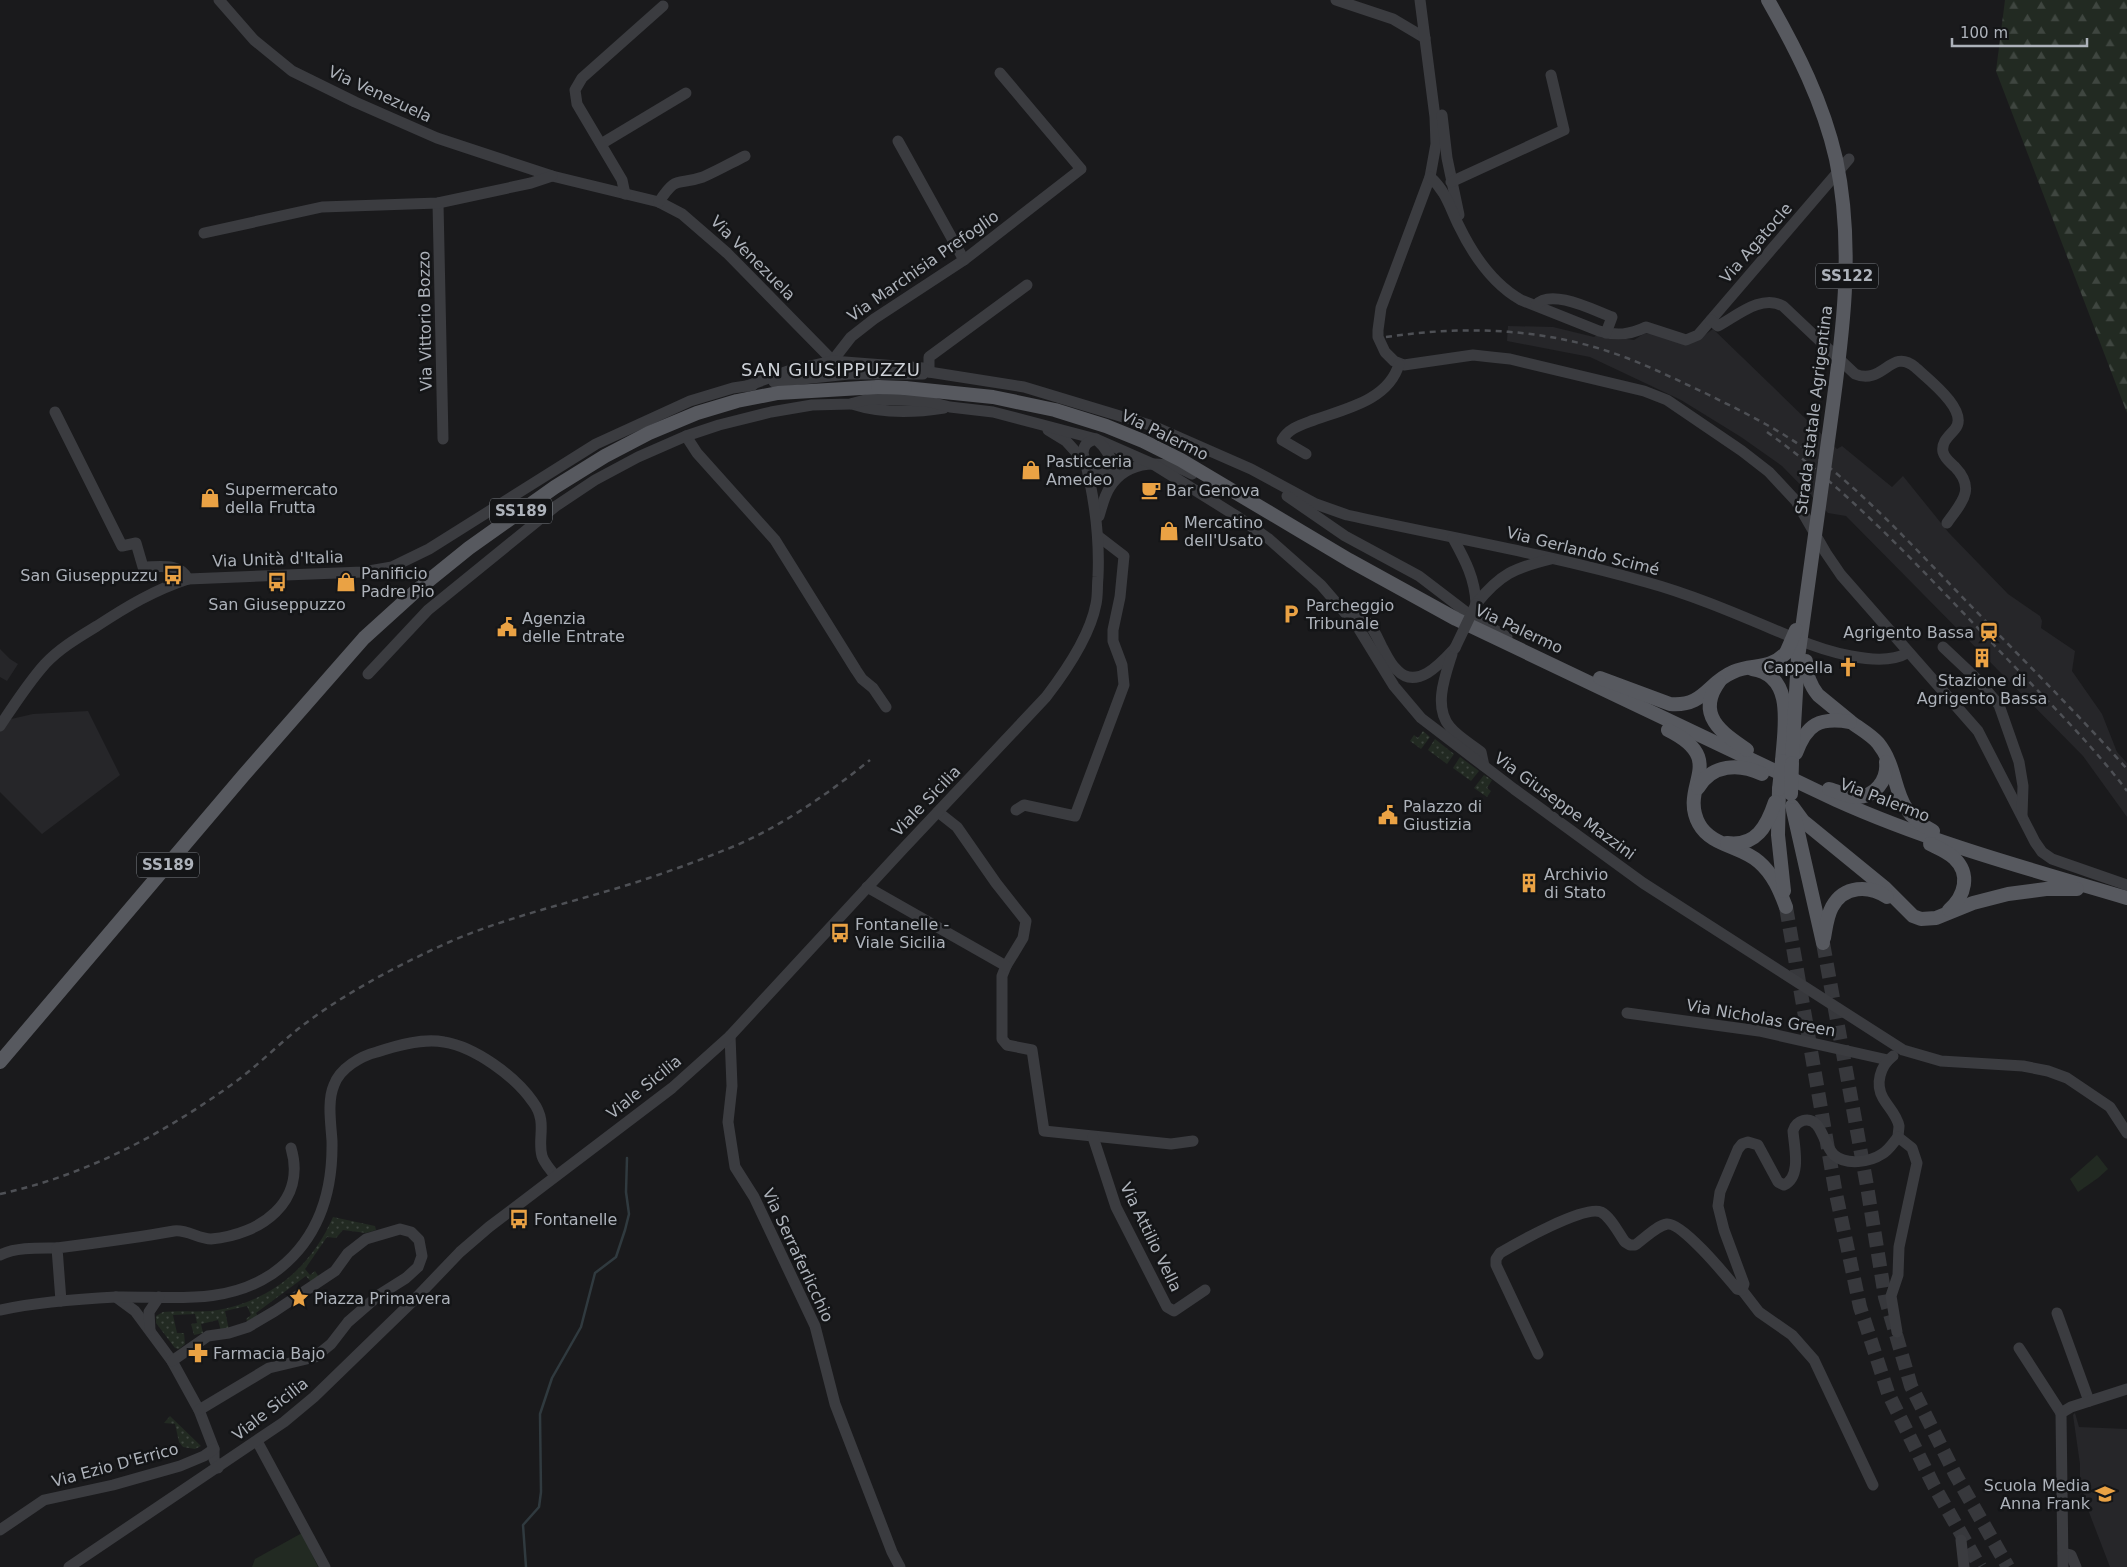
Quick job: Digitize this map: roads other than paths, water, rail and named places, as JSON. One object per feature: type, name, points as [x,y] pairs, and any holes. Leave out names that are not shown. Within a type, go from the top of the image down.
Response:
[{"type":"main road","name":"Strada statale Agrigentina","points":[[1768,0],[1808,74],[1823,114],[1836,159],[1843,201],[1846,236],[1847,281],[1841,351],[1811,566]]},
{"type":"main road","name":"SS189","points":[[0,1062],[243,776],[364,638],[417,590],[470,548],[555,487],[605,456],[657,429],[697,413],[737,401],[778,393],[882,399]]},
{"type":"main road","name":"Via Palermo","points":[[882,399],[904,394],[993,397],[1055,410],[1106,426],[1143,441],[1181,460],[1349,560],[1456,619],[1870,816],[2005,863],[2127,898]]},
{"type":"main road","points":[[1349,560],[1392,592],[1683,737],[1695,749],[1700,766],[1695,796],[1695,812],[1698,822],[1709,836],[1758,861],[1773,879],[1786,908],[1780,860],[1787,796],[1783,694],[1776,682],[1768,675],[1758,670],[1746,669]]},
{"type":"main road","points":[[1787,762],[1796,657],[1811,566]]},
{"type":"main road","points":[[1811,566],[1795,634],[1796,657],[1806,669],[1813,689],[1878,743],[1885,754],[1902,801],[1916,821],[1978,853]]},
{"type":"main road","points":[[1545,660],[1596,676],[1670,704],[1683,705],[1693,702],[1732,672],[1796,657]]},
{"type":"main road","points":[[1719,682],[1711,700],[1711,712],[1715,724],[1722,733],[1787,777],[1854,797],[1864,796],[1878,788],[1885,777],[1887,770],[1885,754]]},
{"type":"main road","points":[[1787,762],[1804,734],[1810,728],[1825,720],[1852,723]]},
{"type":"main road","points":[[1695,796],[1701,783],[1709,775],[1723,768],[1733,766],[1753,770],[1801,794],[1836,800]]},
{"type":"main road","points":[[1721,842],[1739,843],[1750,840],[1758,834],[1787,796]]},
{"type":"main road","points":[[1787,796],[1803,821],[1885,888],[1913,916],[1921,919],[1936,918],[1973,903],[2008,894],[2046,888],[2103,890]]},
{"type":"main road","points":[[1787,796],[1823,943],[1832,906],[1848,892],[1858,888],[1877,890],[1905,909]]},
{"type":"main road","points":[[1870,816],[1943,850],[1953,856],[1959,863],[1964,877],[1963,892],[1959,900],[1943,915]]},
{"type":"street","name":"Via Venezuela","points":[[219,0],[254,40],[292,70],[355,102],[437,138],[552,176],[659,202],[682,214],[727,252],[832,361],[849,374]]},
{"type":"street","points":[[1336,0],[1393,19],[1425,38]]},
{"type":"street","points":[[1420,0],[1433,99],[1436,144],[1430,177],[1381,308],[1378,337],[1385,352],[1399,364],[1474,355],[1510,359],[1644,391],[1667,400],[1742,451],[1769,472],[1796,500],[1826,554],[1841,575],[1907,653],[1978,731],[2038,848],[2047,856],[2127,885]]},
{"type":"street","points":[[625,194],[622,180],[577,104],[575,97],[578,84],[582,78],[662,6]]},
{"type":"street","name":"Via Marchisia Prefoglio","points":[[832,361],[851,337],[874,319],[964,260],[1081,169],[1000,73]]},
{"type":"street","points":[[1452,182],[1564,130],[1551,75]]},
{"type":"street","points":[[601,144],[686,92]]},
{"type":"street","points":[[1433,99],[1442,115],[1452,182],[1462,231]]},
{"type":"street","points":[[898,141],[964,260]]},
{"type":"street","points":[[659,202],[675,182],[702,177],[745,156]]},
{"type":"street","name":"Via Agatocle","points":[[1606,333],[1632,334],[1646,327],[1686,340],[1698,335],[1849,159]]},
{"type":"street","points":[[204,233],[322,207],[438,203],[531,183],[552,176]]},
{"type":"street","points":[[1430,177],[1441,186],[1472,249],[1500,285],[1515,296],[1536,305],[1606,333],[1612,317],[1556,297],[1542,300],[1536,305]]},
{"type":"street","name":"Via Vittorio Bozzo","points":[[438,203],[444,439]]},
{"type":"street","points":[[929,372],[929,357],[1027,285]]},
{"type":"street","points":[[1711,320],[1718,326],[1761,303],[1776,302],[1783,306],[1855,374],[1871,377],[1881,372],[1893,362],[1901,360],[1916,366],[1950,401],[1958,413],[1957,426],[1944,442],[1943,451],[1946,459],[1965,479],[1966,491],[1962,502],[1947,523]]},
{"type":"street","points":[[845,346],[850,356],[856,362]]},
{"type":"street","points":[[790,379],[828,367],[832,361]]},
{"type":"street","name":"Via Unità d'Italia","points":[[747,386],[788,371],[832,361],[856,362],[903,370]]},
{"type":"street","points":[[1306,454],[1282,440],[1286,434],[1298,426],[1376,395],[1396,377],[1399,364]]},
{"type":"street","name":"Via Unità d'Italia","points":[[0,726],[45,664],[67,645],[140,598],[188,579],[363,572],[392,567],[429,549],[596,444],[690,401],[733,388],[790,379],[849,374],[886,374],[923,368],[929,372],[1034,389],[1153,426],[1251,469]]},
{"type":"street","points":[[902,412],[904,394],[903,370]]},
{"type":"street","points":[[882,399],[886,374]]},
{"type":"street","name":"Via Giuseppe Mazzini","points":[[904,394],[950,407],[993,412],[1096,439],[1153,464],[1238,517],[1269,539],[1321,585],[1359,629],[1394,686],[1414,712],[1643,883],[1902,1050],[1941,1061],[2023,1066],[2048,1071],[2067,1078],[2105,1104],[2116,1116],[2127,1133]]},
{"type":"street","name":"Via Giuseppe Mazzini","points":[[368,674],[428,610],[556,506],[595,480],[638,458],[686,436],[771,412],[812,405],[850,404],[869,399],[882,399],[902,412],[950,407]]},
{"type":"street","points":[[55,412],[122,546],[136,543],[143,567],[172,566],[186,574],[188,579]]},
{"type":"street","name":"Via Giuseppe Mazzini","points":[[1036,423],[1066,441],[1086,463]]},
{"type":"street","points":[[686,436],[697,453],[775,540],[856,670],[862,679],[873,688],[886,707]]},
{"type":"street","points":[[1097,523],[1111,486],[1113,472],[1110,456],[1096,439],[1087,442],[1083,453],[1086,463],[1101,474],[1109,474],[1113,472],[1140,465],[1153,464],[1180,467],[1239,501],[1274,516]]},
{"type":"street","name":"Viale Sicilia","points":[[69,1567],[284,1422],[314,1397],[414,1300],[460,1252],[489,1227],[672,1088],[730,1036],[1046,697],[1066,669],[1084,637],[1096,604],[1098,536],[1095,498],[1086,463]]},
{"type":"street","points":[[1111,486],[1120,476],[1140,465]]},
{"type":"street","points":[[1251,469],[1345,536],[1419,576],[1474,618],[1545,660]]},
{"type":"street","name":"Via Gerlando Scimé","points":[[1251,469],[1316,504],[1339,512],[1453,538],[1556,558],[1648,582],[1710,603],[1819,648],[1879,658],[1899,657],[1907,653]]},
{"type":"street","points":[[1016,810],[1024,805],[1075,816],[1124,685],[1122,665],[1113,641],[1113,630],[1120,597],[1124,556],[1098,536]]},
{"type":"street","points":[[1453,538],[1472,576],[1476,604]]},
{"type":"street","points":[[1484,766],[1481,752],[1453,730],[1443,714],[1443,687],[1455,648],[1476,604],[1499,578],[1513,571],[1556,558]]},
{"type":"street","points":[[1341,608],[1357,615],[1368,624],[1389,660],[1402,674],[1422,676],[1442,663],[1455,648]]},
{"type":"street","points":[[1943,647],[1978,680],[1999,705],[2019,762],[2023,786],[2022,817]]},
{"type":"street","points":[[938,812],[957,827],[996,883],[1026,921],[1023,938],[1002,976],[1002,1039],[1003,1043],[1007,1045],[1032,1050],[1044,1131],[1172,1144],[1193,1141]]},
{"type":"street","points":[[867,887],[1006,966]]},
{"type":"street","name":"Via Nicholas Green","points":[[1627,1013],[1759,1031],[1888,1060]]},
{"type":"street","name":"Via Serraferlicchio","points":[[730,1036],[732,1086],[728,1122],[735,1167],[754,1197],[815,1326],[835,1404],[860,1473],[900,1567]]},
{"type":"street","points":[[0,1310],[27,1304],[62,1301],[116,1298],[185,1299],[212,1297],[231,1294],[251,1286],[272,1274],[300,1249],[317,1222],[329,1190],[332,1160],[332,1095],[334,1084],[350,1065],[374,1053],[396,1046],[429,1041],[445,1042],[469,1051],[491,1063],[513,1080],[538,1109],[542,1135],[542,1157],[556,1176]]},
{"type":"street","points":[[1742,1290],[1744,1284],[1724,1230],[1718,1206],[1720,1192],[1740,1147],[1748,1142],[1758,1145],[1778,1182],[1784,1185],[1790,1180],[1796,1164],[1793,1131],[1794,1126],[1801,1121],[1808,1120],[1815,1123],[1834,1154],[1846,1160],[1859,1161],[1880,1156],[1898,1137],[1899,1126],[1894,1114],[1883,1098],[1879,1083],[1881,1072],[1888,1060],[1902,1050]]},
{"type":"street","name":"Via Attilio Vella","points":[[1093,1137],[1116,1207],[1167,1307],[1174,1311],[1205,1290]]},
{"type":"street","points":[[1897,1332],[1891,1296],[1898,1275],[1899,1247],[1917,1163],[1912,1148],[1898,1137]]},
{"type":"street","points":[[0,1255],[6,1252],[57,1248],[176,1230],[209,1239],[239,1234],[266,1221],[280,1210],[291,1188],[295,1168],[291,1148]]},
{"type":"street","points":[[1538,1354],[1496,1265],[1496,1259],[1500,1253],[1542,1230],[1592,1211],[1602,1213],[1625,1242],[1630,1245],[1635,1245],[1666,1225],[1675,1226],[1706,1253],[1737,1290],[1742,1290],[1759,1312],[1792,1335],[1814,1360],[1874,1485]]},
{"type":"street","points":[[172,1361],[208,1336],[229,1333],[248,1327],[276,1311],[335,1271],[348,1253],[366,1239],[392,1231],[406,1230],[415,1236],[421,1245],[421,1262],[406,1278],[379,1295],[348,1322],[332,1344],[316,1357],[269,1368],[199,1410]]},
{"type":"street","points":[[57,1248],[62,1301]]},
{"type":"street","points":[[116,1298],[134,1311],[172,1361],[199,1410],[214,1449],[214,1459],[218,1468]]},
{"type":"street","points":[[150,1330],[149,1312],[159,1298]]},
{"type":"street","points":[[2057,1314],[2089,1401]]},
{"type":"street","points":[[2020,1348],[2061,1412],[2063,1567]]},
{"type":"street","points":[[2061,1412],[2070,1407],[2127,1389]]},
{"type":"street","points":[[258,1441],[325,1567]]},
{"type":"street","points":[[214,1449],[224,1452],[230,1460]]},
{"type":"street","name":"Via Ezio D'Errico","points":[[0,1530],[44,1500],[113,1485],[180,1466],[204,1456],[214,1449]]},
{"type":"street","points":[[1961,1540],[1964,1567]]},
{"type":"street","points":[[2063,1553],[2071,1555],[2076,1567]]},
{"type":"waterway","points":[[526,1567],[523,1525],[539,1507],[541,1492],[540,1414],[552,1378],[581,1327],[595,1273],[616,1257],[629,1214],[626,1192],[627,1158]]},
{"type":"tunnel","points":[[1786,907],[1835,1189],[1860,1307],[1888,1393],[1934,1486],[1980,1567]]},
{"type":"tunnel","points":[[1823,943],[1885,1297],[1911,1386],[1955,1474],[2008,1567]]},
{"type":"railway","points":[[1386,337],[1416,333],[1477,330],[1538,335],[1568,340],[1627,358],[1748,414],[1815,456],[1877,510],[2071,708],[2127,769]]},
{"type":"railway","points":[[1767,432],[1828,480],[1885,533],[2079,734],[2127,791]]},
{"type":"railway","points":[[0,1194],[63,1176],[94,1164],[152,1136],[234,1083],[298,1029],[330,1006],[416,957],[487,927],[622,887],[737,845],[772,828],[806,807],[870,760]]},
{"type":"place","name":"Pasticceria Amedeo","points":[[1031,470]]},
{"type":"place","name":"Bar Genova","points":[[1151,490]]},
{"type":"place","name":"Supermercato della Frutta","points":[[210,498]]},
{"type":"place","name":"Mercatino dell'Usato","points":[[1169,531]]},
{"type":"place","name":"San Giuseppuzzu","points":[[173,575]]},
{"type":"place","name":"San Giuseppuzzo","points":[[277,582]]},
{"type":"place","name":"Panificio Padre Pio","points":[[346,582]]},
{"type":"place","name":"Parcheggio Tribunale","points":[[1291,614]]},
{"type":"place","name":"Agenzia delle Entrate","points":[[507,627]]},
{"type":"place","name":"Agrigento Bassa","points":[[1989,632]]},
{"type":"place","name":"Stazione di Agrigento Bassa","points":[[1982,658]]},
{"type":"place","name":"Cappella","points":[[1848,667]]},
{"type":"place","name":"Palazzo di Giustizia","points":[[1388,815]]},
{"type":"place","name":"Archivio di Stato","points":[[1529,883]]},
{"type":"place","name":"Fontanelle - Viale Sicilia","points":[[840,933]]},
{"type":"place","name":"Fontanelle","points":[[519,1219]]},
{"type":"place","name":"Piazza Primavera","points":[[299,1298]]},
{"type":"place","name":"Farmacia Bajo","points":[[198,1353]]},
{"type":"place","name":"Scuola Media Anna Frank","points":[[2105,1494]]},
{"type":"district","name":"SAN GIUSIPPUZZU","points":[[831,369]]}]
